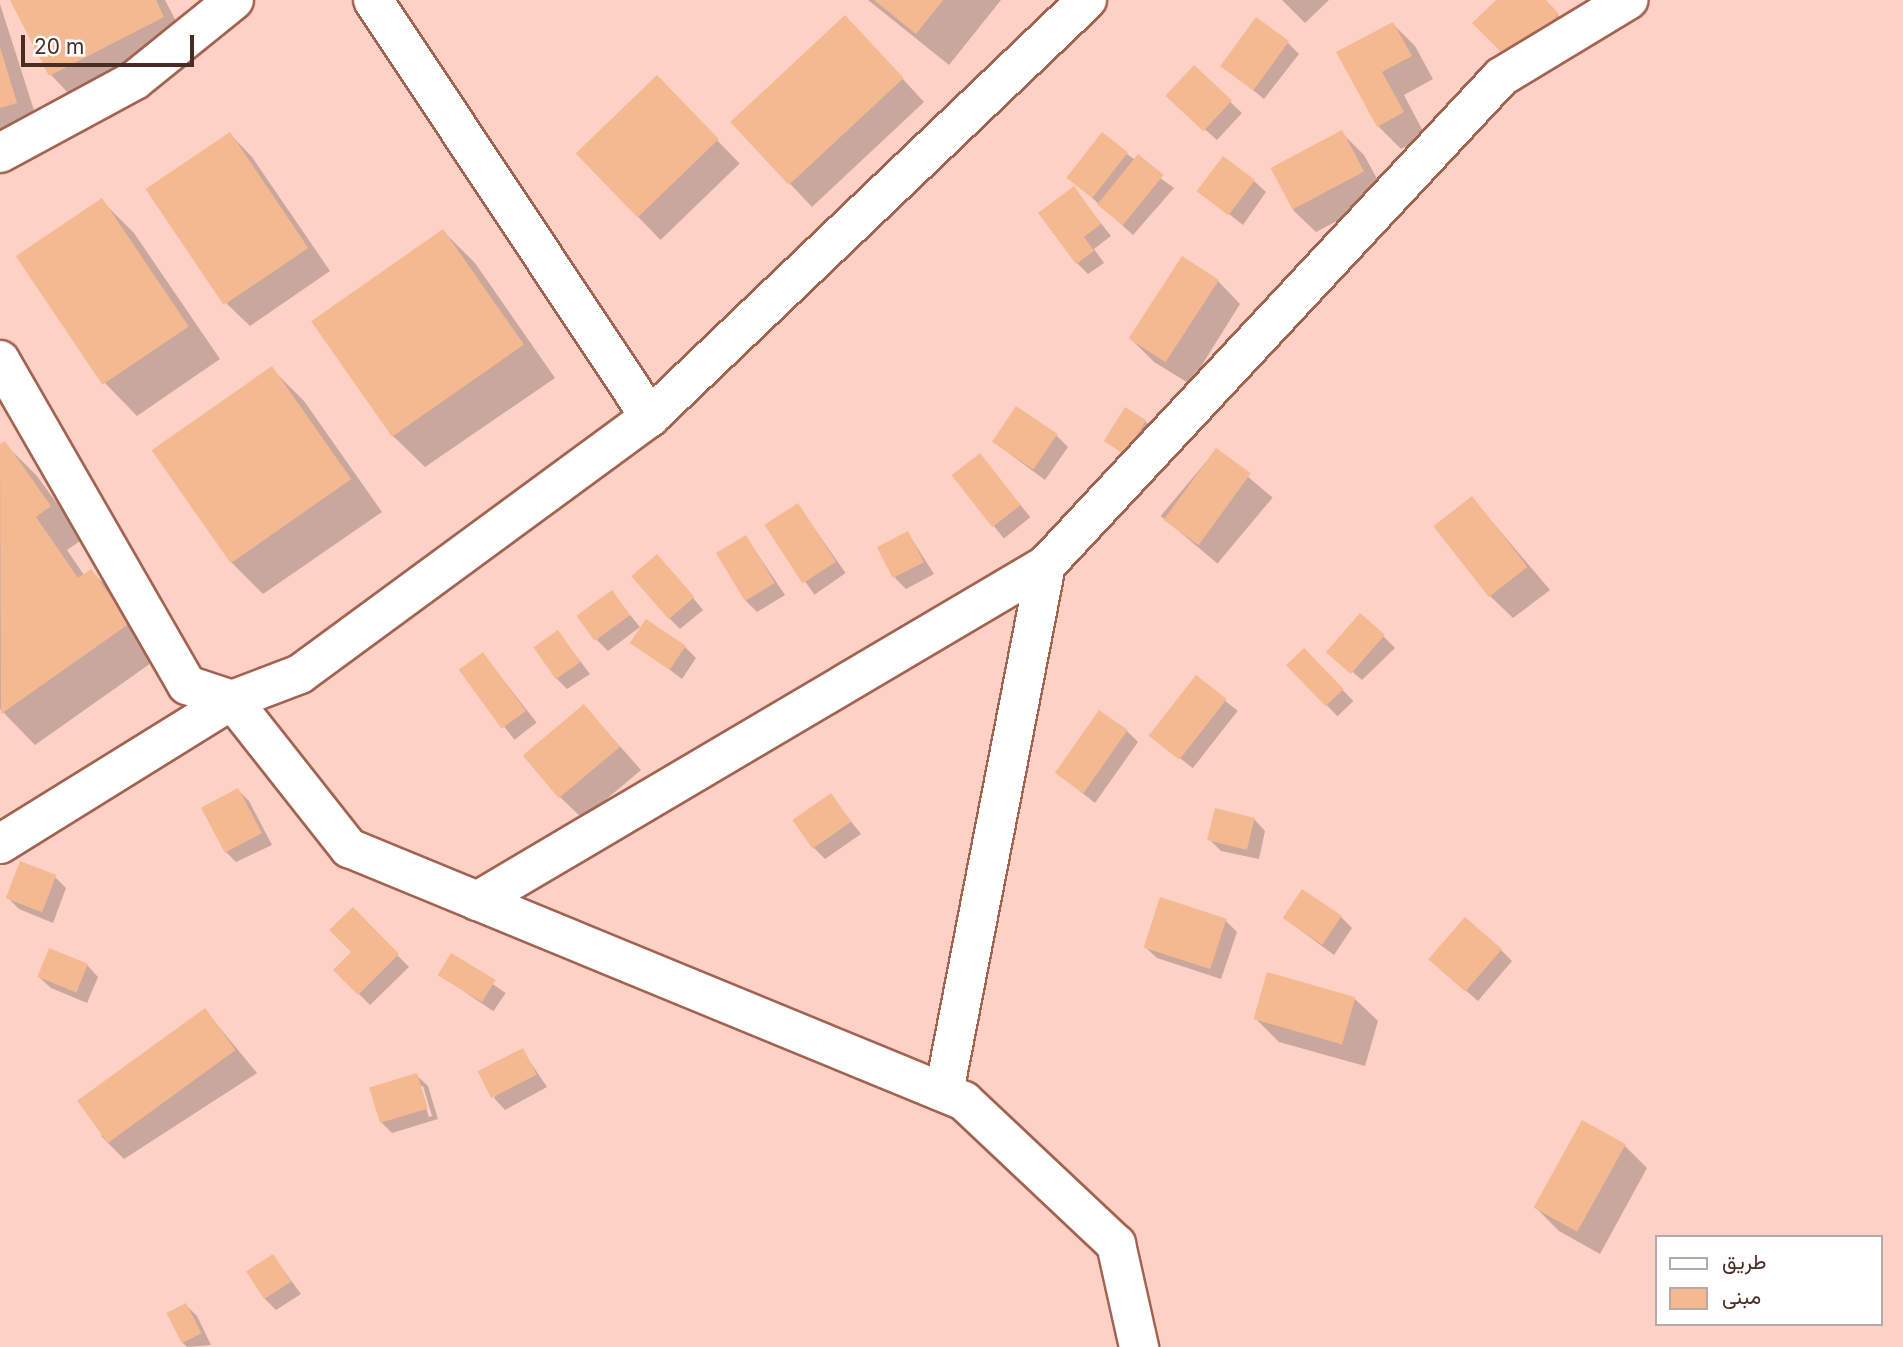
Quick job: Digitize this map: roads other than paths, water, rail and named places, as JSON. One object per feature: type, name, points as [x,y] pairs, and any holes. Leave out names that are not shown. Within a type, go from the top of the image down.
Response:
[{"type":"street","points":[[0,153],[135,80],[234,0]]},
{"type":"street","points":[[373,0],[650,416]]},
{"type":"street","points":[[0,844],[232,700],[300,674],[650,416],[1087,0]]},
{"type":"street","points":[[478,901],[1046,565],[1501,77],[1628,0]]},
{"type":"street","points":[[0,360],[187,685],[232,700],[349,848],[964,1101],[1116,1244],[1139,1347]]},
{"type":"street","points":[[944,1092],[1046,565]]}]
